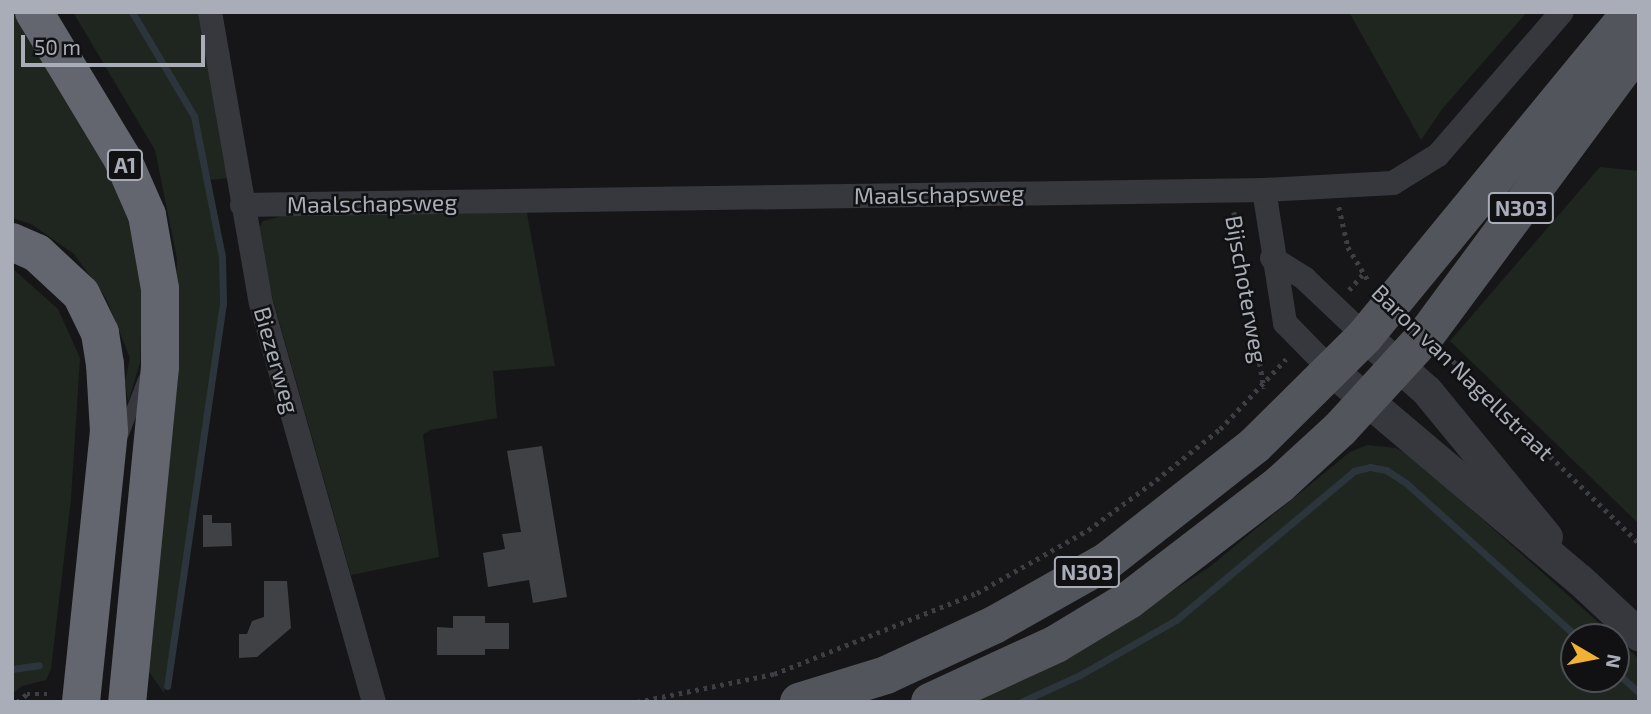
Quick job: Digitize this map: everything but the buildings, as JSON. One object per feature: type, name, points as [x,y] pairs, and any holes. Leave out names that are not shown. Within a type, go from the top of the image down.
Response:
[{"type":"highway","name":"A1","points":[[34,12],[122,158],[148,215],[160,289],[161,337],[127,702]]},
{"type":"highway","name":"A1","points":[[12,242],[62,272],[81,294],[100,333],[109,394],[106,477],[81,702]]},
{"type":"main road","name":"N303","points":[[1365,336],[1631,12]]},
{"type":"main road","name":"N303","points":[[930,702],[1056,644],[1129,600],[1280,484],[1367,399],[1426,335],[1639,47]]},
{"type":"main road","name":"Baron van Nagellstraat","points":[[799,702],[886,675],[994,625],[1106,562],[1255,444],[1365,336]]},
{"type":"street","name":"Biezerweg","points":[[210,12],[261,303],[374,702]]},
{"type":"street","name":"Maalschapsweg","points":[[242,205],[1264,190],[1393,183],[1422,169],[1562,12]]},
{"type":"street","name":"Bijschoterweg","points":[[1264,190],[1272,258],[1285,323],[1330,369]]},
{"type":"street","name":"Bijschoterweg","points":[[1272,258],[1305,279],[1332,308],[1365,336]]},
{"type":"street","name":"Baron van Nagellstraat","points":[[1365,336],[1427,391],[1493,468],[1580,580]]},
{"type":"street","name":"Baron van Nagellstraat","points":[[1330,369],[1580,580],[1639,635]]},
{"type":"lane","name":"A1","points":[[106,477],[161,337]]},
{"type":"path","points":[[1336,186],[1343,232],[1362,275]]},
{"type":"path","name":"Bijschoterweg","points":[[1230,190],[1264,388]]},
{"type":"path","name":"Baron van Nagellstraat","points":[[1332,308],[1362,275],[1392,303]]},
{"type":"path","name":"Baron van Nagellstraat","points":[[1426,335],[1639,543]]},
{"type":"path","points":[[637,702],[774,674],[977,593],[1088,530],[1209,437],[1264,388],[1301,341]]},
{"type":"shaded area","points":[[12,12],[25,12],[121,185],[143,272],[140,363],[128,402],[125,381],[130,358],[106,298],[74,254],[31,224],[12,218]]},
{"type":"shaded area","points":[[73,12],[203,12],[230,178],[210,180],[226,255],[219,338],[197,504],[164,693],[149,672],[169,459],[177,259],[155,150]]},
{"type":"shaded area","points":[[1349,12],[1527,12],[1443,108],[1421,140]]},
{"type":"shaded area","points":[[1600,167],[1639,171],[1639,524],[1450,341]]},
{"type":"shaded area","points":[[526,208],[555,366],[493,371],[497,418],[430,430],[423,435],[439,557],[351,575],[255,236],[263,221],[286,215]]},
{"type":"shaded area","points":[[12,268],[58,309],[80,358],[71,499],[51,669],[46,680],[22,686],[12,694]]},
{"type":"shaded area","points":[[1367,445],[1396,448],[1411,456],[1599,623],[1560,623],[1560,693],[1630,693],[1630,651],[1639,659],[1639,702],[967,702],[1107,633],[1208,568],[1350,452]]},
{"type":"waterway","points":[[132,12],[194,116],[222,258],[223,303],[167,686]]},
{"type":"waterway","points":[[1021,702],[1080,675],[1176,620],[1354,471],[1370,467],[1386,470],[1406,483],[1561,623]]},
{"type":"waterway","points":[[12,669],[39,665]]},
{"type":"waterway","points":[[1630,685],[1639,693]]}]
